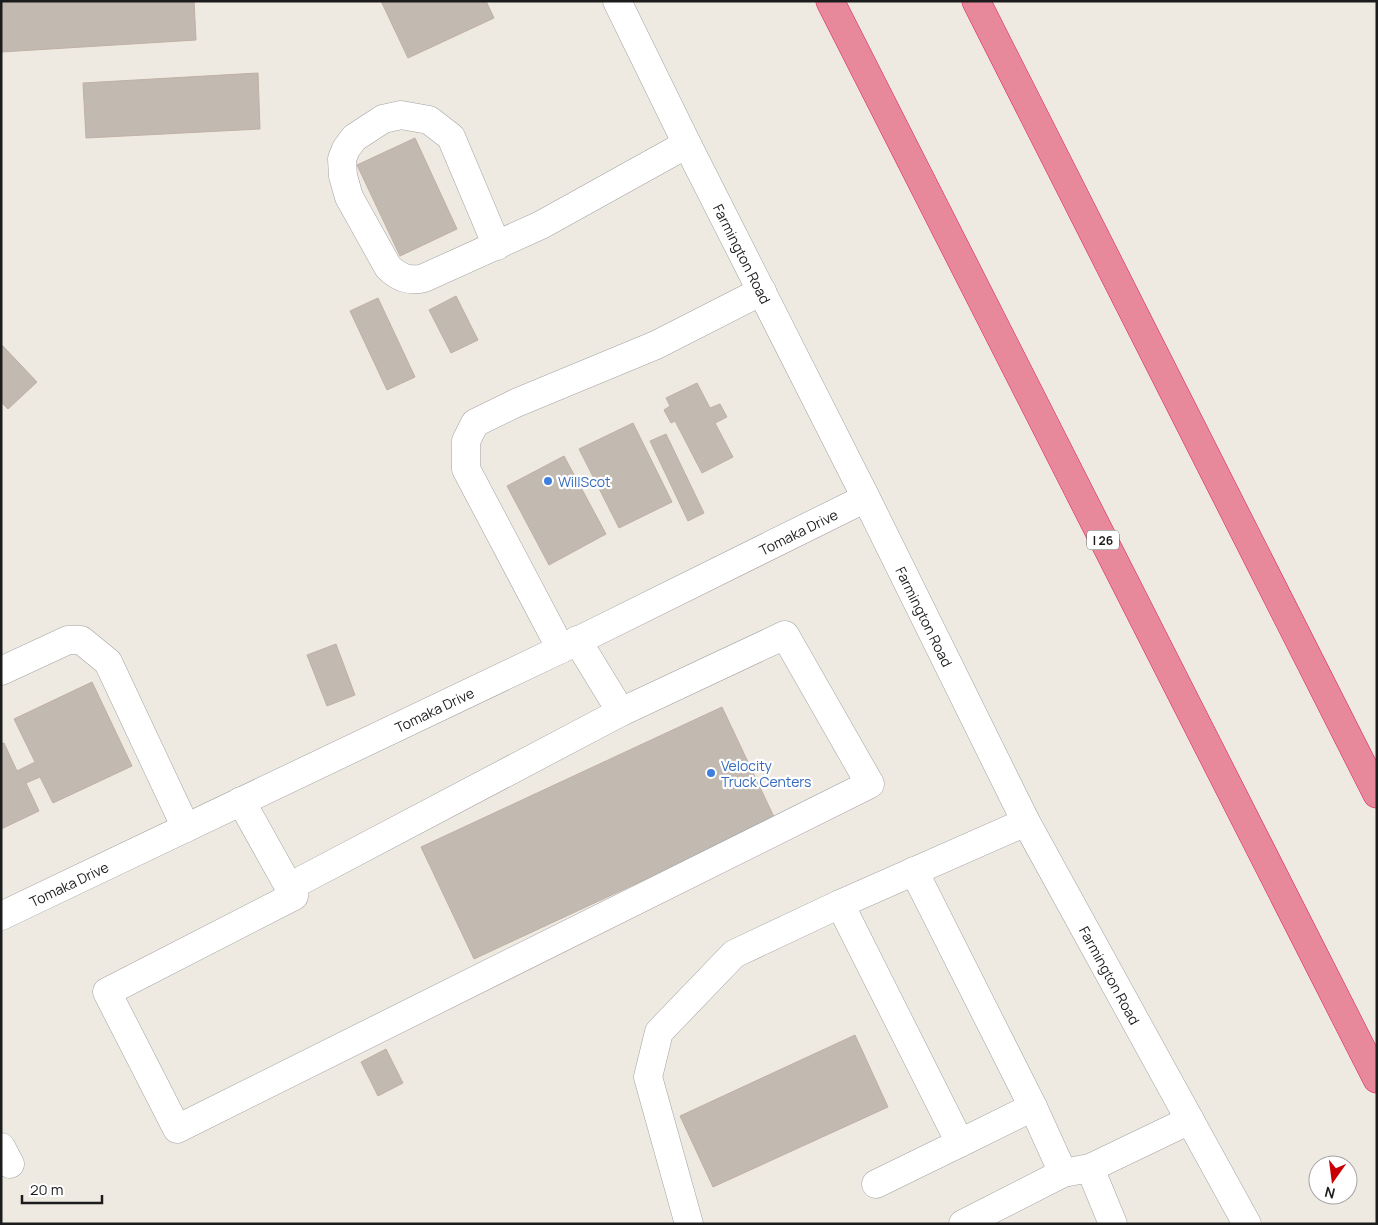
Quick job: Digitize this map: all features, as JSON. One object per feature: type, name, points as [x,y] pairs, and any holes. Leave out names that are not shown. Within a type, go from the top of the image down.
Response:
[{"type":"highway","name":"I 26","points":[[830,1],[1377,1079]]},
{"type":"highway","points":[[976,1],[1377,794]]},
{"type":"street","name":"Farmington Road","points":[[617,1],[1026,822],[1247,1224]]},
{"type":"street","points":[[497,246],[451,137],[429,120],[401,116],[383,119],[354,138],[346,149],[342,159],[343,176],[349,197],[388,267],[397,276],[415,280],[424,278],[497,246],[541,225],[687,144]]},
{"type":"street","points":[[620,712],[569,644],[466,469],[466,442],[475,423],[516,403],[656,345],[762,291]]},
{"type":"street","name":"Tomaka Drive","points":[[1,916],[569,644],[866,498]]},
{"type":"street","points":[[241,801],[294,896],[107,992],[177,1129],[870,784],[786,635],[620,712],[289,887]]},
{"type":"street","points":[[1,671],[68,640],[81,640],[108,662],[186,828]]},
{"type":"street","points":[[689,1224],[648,1077],[659,1032],[734,954],[840,904],[1026,822]]},
{"type":"street","points":[[914,871],[1033,1107],[1063,1173]]},
{"type":"street","points":[[840,904],[960,1143]]},
{"type":"street","points":[[876,1184],[1033,1107]]},
{"type":"street","points":[[963,1224],[1063,1173],[1090,1168],[1190,1120]]},
{"type":"street","points":[[1090,1168],[1113,1224]]},
{"type":"building","points":[[1,1],[194,1],[196,40],[1,52]]},
{"type":"building","points":[[381,1],[486,1],[494,18],[408,58]]},
{"type":"building","points":[[258,73],[260,129],[86,138],[83,83]]},
{"type":"building","points":[[415,138],[457,229],[400,256],[357,165]]},
{"type":"building","points":[[456,296],[478,340],[451,353],[429,310]]},
{"type":"building","points":[[378,298],[415,377],[387,390],[350,311]]},
{"type":"building","points":[[1,344],[37,382],[8,409],[1,402]]},
{"type":"building","points":[[697,383],[710,408],[720,404],[727,417],[715,423],[733,457],[702,473],[675,421],[671,423],[664,410],[670,406],[666,398]]},
{"type":"building","points":[[633,423],[672,502],[619,528],[579,449]]},
{"type":"building","points":[[666,434],[704,513],[688,521],[650,441]]},
{"type":"building","points":[[564,456],[606,534],[549,565],[507,486]]},
{"type":"building","points":[[336,644],[355,695],[327,706],[307,655]]},
{"type":"building","points":[[92,682],[132,766],[53,803],[40,777],[26,783],[39,811],[1,829],[1,744],[4,743],[17,771],[35,762],[14,719]]},
{"type":"building","points":[[722,707],[775,819],[474,959],[421,847]]},
{"type":"building","points":[[855,1035],[888,1107],[713,1187],[680,1116]]},
{"type":"building","points":[[386,1049],[403,1083],[378,1096],[361,1062]]},
{"type":"place","name":"WillScot","points":[[548,481]]},
{"type":"place","name":"Velocity Truck Centers","points":[[711,773]]}]
